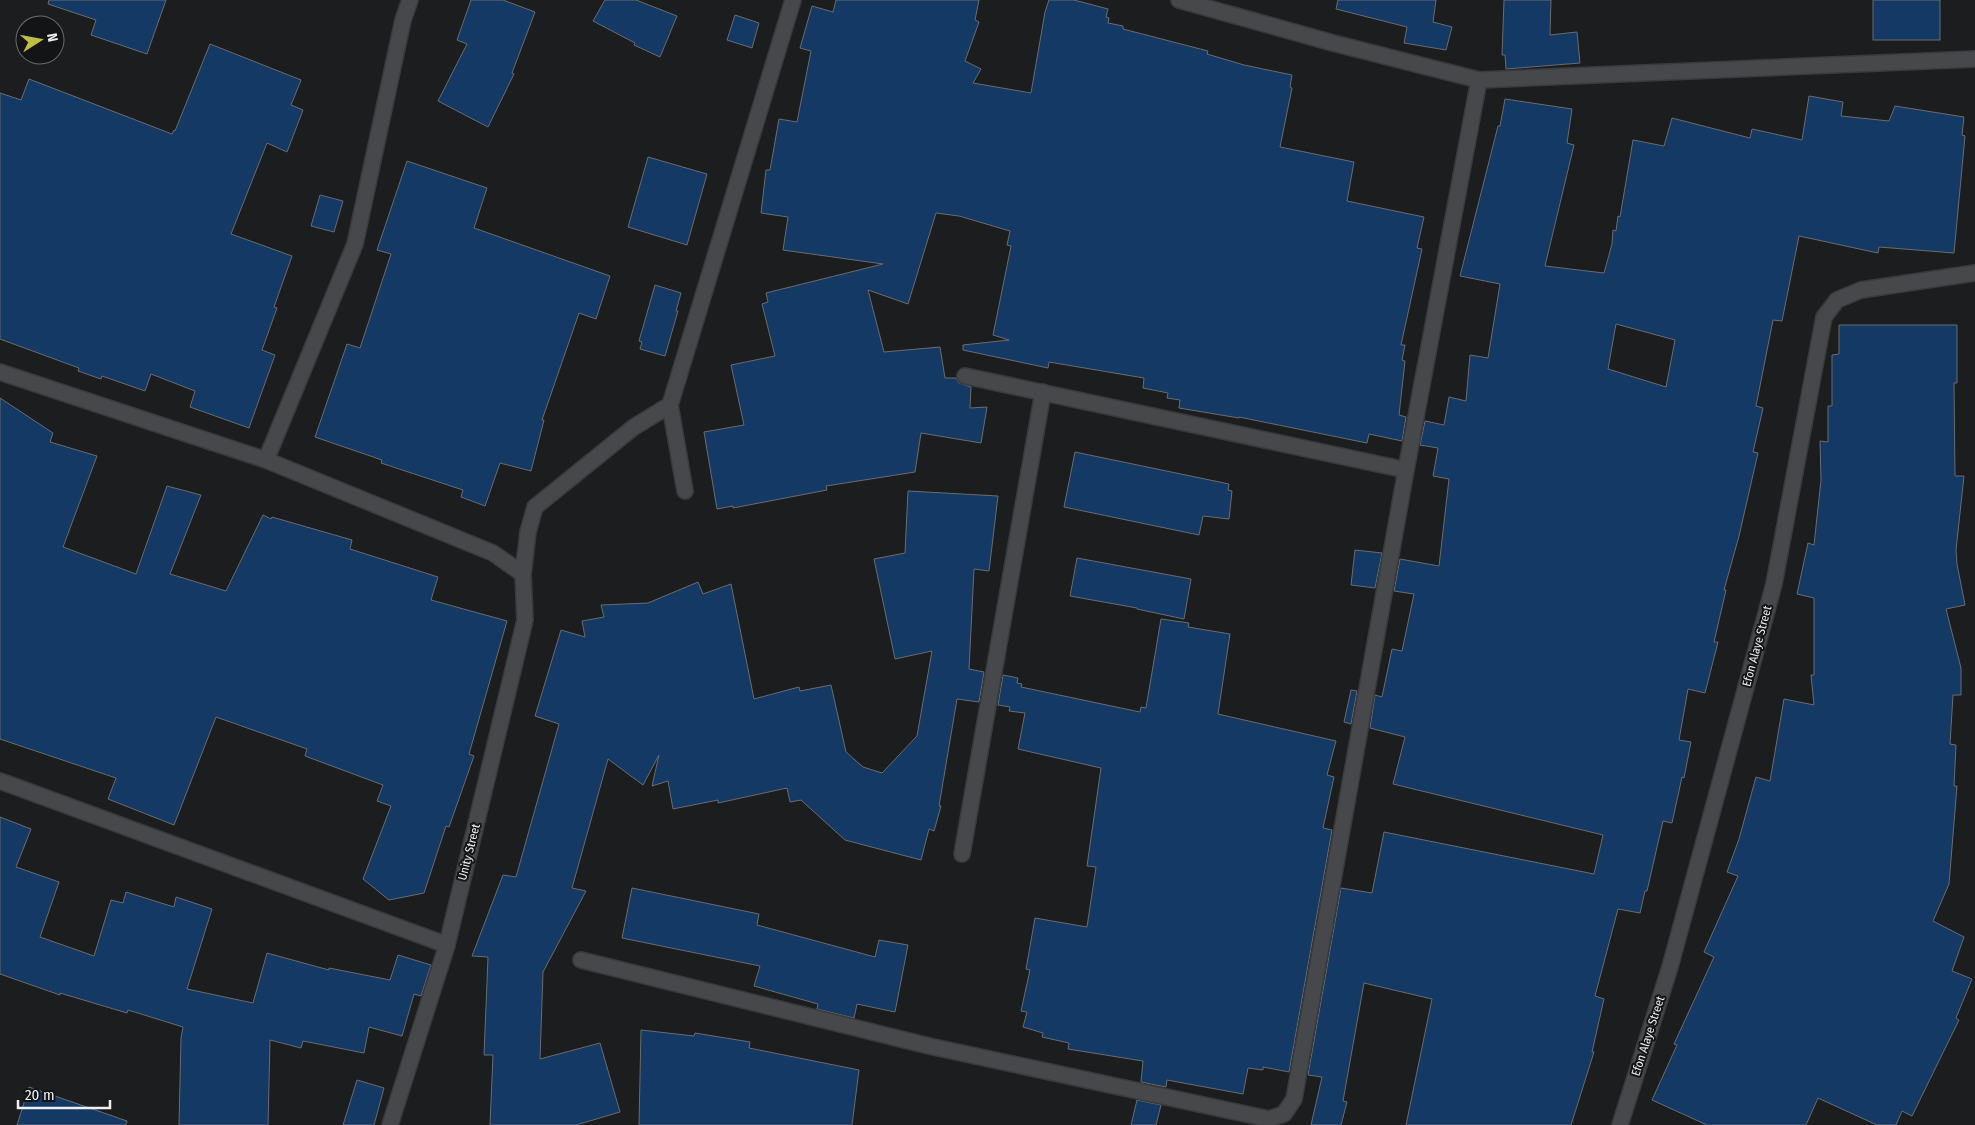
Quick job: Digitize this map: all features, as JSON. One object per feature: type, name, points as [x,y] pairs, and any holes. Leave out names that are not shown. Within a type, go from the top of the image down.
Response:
[{"type":"street","points":[[266,460],[355,244],[403,20],[410,0]]},
{"type":"street","points":[[685,491],[670,405],[793,0]]},
{"type":"street","points":[[1179,0],[1334,43],[1479,80],[1975,59]]},
{"type":"street","points":[[581,960],[929,1046],[1269,1119],[1284,1114],[1294,1099],[1406,470],[1479,80]]},
{"type":"street","name":"Efon Alaye Street","points":[[1620,1125],[1670,966],[1774,584],[1824,317],[1837,300],[1861,290],[1975,274]]},
{"type":"street","points":[[0,372],[266,460],[493,553],[523,574]]},
{"type":"street","points":[[966,376],[1406,470]]},
{"type":"street","points":[[962,854],[1043,392]]},
{"type":"street","name":"Unity Street","points":[[390,1125],[446,945],[525,620],[523,574],[528,532],[535,507],[634,427],[670,405]]},
{"type":"street","points":[[0,781],[446,945]]},
{"type":"building","points":[[49,0],[166,0],[147,54],[91,35],[96,20],[48,4]]},
{"type":"building","points":[[471,0],[503,0],[535,12],[512,73],[514,74],[488,127],[438,101],[467,44],[457,40]]},
{"type":"building","points":[[605,0],[636,0],[677,16],[660,57],[634,45],[635,43],[593,21]]},
{"type":"building","points":[[836,0],[979,0],[975,20],[979,22],[965,61],[981,69],[973,83],[1031,93],[1045,12],[1049,0],[1074,0],[1108,9],[1106,17],[1109,18],[1108,23],[1123,26],[1123,29],[1208,51],[1207,54],[1244,65],[1292,75],[1290,87],[1292,88],[1280,147],[1354,162],[1347,201],[1424,217],[1417,248],[1422,249],[1401,345],[1405,345],[1402,360],[1405,361],[1399,415],[1406,417],[1402,441],[1369,434],[1367,443],[1239,417],[1179,408],[1180,400],[1167,398],[1168,393],[1143,388],[1144,378],[1049,362],[1048,368],[963,350],[963,345],[1009,340],[993,335],[1011,246],[1007,245],[1010,231],[959,216],[936,213],[908,304],[868,290],[884,352],[940,347],[945,378],[956,378],[959,383],[971,387],[970,408],[987,407],[981,443],[921,433],[915,472],[826,486],[827,490],[733,508],[733,506],[717,509],[704,432],[744,425],[731,365],[775,356],[762,304],[768,302],[766,293],[883,264],[783,250],[788,217],[761,213],[766,170],[770,170],[779,119],[797,122],[811,51],[800,48],[812,6],[833,12]]},
{"type":"building","points":[[1338,0],[1436,0],[1433,22],[1452,27],[1446,50],[1404,43],[1407,27],[1336,9]]},
{"type":"building","points":[[1504,0],[1551,0],[1550,35],[1577,32],[1580,63],[1506,69],[1505,55],[1502,55]]},
{"type":"building","points":[[1873,0],[1940,0],[1940,40],[1873,40]]},
{"type":"building","points":[[735,15],[759,23],[752,48],[727,40]]},
{"type":"building","points":[[210,44],[301,80],[291,105],[303,110],[287,152],[267,143],[231,234],[292,256],[274,307],[277,308],[262,350],[275,355],[249,428],[190,407],[195,391],[151,374],[145,391],[102,376],[101,379],[78,371],[79,368],[0,339],[0,93],[21,100],[29,79],[172,134],[175,131]]},
{"type":"building","points":[[1809,96],[1843,102],[1841,116],[1889,121],[1895,106],[1964,117],[1962,135],[1965,136],[1954,253],[1879,247],[1878,253],[1799,236],[1782,321],[1773,320],[1756,406],[1763,408],[1753,452],[1758,453],[1739,536],[1724,590],[1726,590],[1714,642],[1718,642],[1705,693],[1688,689],[1679,740],[1691,742],[1684,778],[1682,777],[1672,823],[1663,821],[1640,913],[1618,909],[1595,996],[1604,999],[1592,1052],[1594,1052],[1571,1125],[1406,1125],[1432,999],[1364,983],[1343,1101],[1347,1102],[1341,1125],[1311,1125],[1322,1077],[1308,1075],[1341,888],[1372,893],[1384,832],[1594,874],[1603,835],[1393,784],[1405,737],[1370,728],[1375,695],[1382,697],[1392,649],[1402,651],[1414,594],[1394,591],[1400,559],[1439,566],[1449,479],[1433,476],[1438,448],[1420,445],[1425,421],[1444,425],[1449,397],[1466,401],[1470,355],[1488,358],[1500,284],[1460,276],[1498,126],[1500,126],[1505,99],[1572,109],[1567,143],[1574,145],[1545,266],[1604,273],[1612,244],[1613,230],[1616,231],[1618,216],[1620,217],[1633,140],[1664,146],[1672,118],[1750,138],[1752,129],[1802,140]],"holes":[[[1616,324],[1675,340],[1666,387],[1608,369]]]},
{"type":"building","points":[[648,157],[707,174],[687,245],[628,227]]},
{"type":"building","points":[[407,161],[487,188],[474,228],[610,276],[596,319],[579,313],[542,420],[544,420],[531,471],[500,463],[485,506],[461,497],[463,490],[381,463],[382,460],[315,437],[347,344],[360,348],[391,254],[377,250]]},
{"type":"building","points":[[320,195],[343,201],[334,232],[311,226]]},
{"type":"building","points":[[655,285],[681,293],[676,311],[678,311],[665,356],[640,349],[642,342],[639,341]]},
{"type":"building","points":[[1839,325],[1957,325],[1957,383],[1954,383],[1955,476],[1964,476],[1956,550],[1965,605],[1946,609],[1961,668],[1961,695],[1953,695],[1950,744],[1956,745],[1954,786],[1957,786],[1949,884],[1933,921],[1964,937],[1952,971],[1972,979],[1956,1018],[1959,1020],[1912,1116],[1902,1111],[1896,1125],[1877,1125],[1818,1098],[1806,1125],[1707,1125],[1652,1100],[1677,1045],[1674,1044],[1714,957],[1704,952],[1738,876],[1727,872],[1739,839],[1756,777],[1770,781],[1784,699],[1814,705],[1811,675],[1814,675],[1814,598],[1797,594],[1808,543],[1814,545],[1821,480],[1820,441],[1828,442],[1828,406],[1832,406],[1832,355],[1839,354]]},
{"type":"building","points":[[0,398],[53,433],[50,442],[97,456],[63,547],[136,574],[167,486],[201,495],[170,574],[226,591],[263,515],[271,519],[272,517],[352,540],[350,549],[438,577],[431,600],[507,621],[469,754],[474,756],[449,827],[446,826],[424,893],[389,900],[363,879],[391,806],[377,801],[383,785],[305,756],[307,749],[216,717],[174,825],[108,799],[116,778],[0,739]]},
{"type":"building","points":[[1075,452],[1229,484],[1228,490],[1232,491],[1229,519],[1203,516],[1199,535],[1064,507]]},
{"type":"building","points":[[908,491],[998,496],[989,571],[974,569],[969,669],[984,672],[979,702],[957,699],[939,806],[941,806],[934,831],[929,829],[921,860],[845,840],[801,800],[790,802],[787,788],[718,803],[718,800],[673,809],[668,781],[652,786],[659,755],[643,785],[608,759],[572,888],[586,891],[543,972],[540,1059],[600,1043],[620,1112],[576,1125],[490,1125],[493,1055],[484,1055],[488,957],[472,956],[503,875],[516,877],[559,724],[535,716],[561,630],[585,637],[582,621],[604,617],[601,605],[648,603],[698,582],[703,594],[731,584],[754,699],[799,687],[800,691],[831,685],[846,752],[863,767],[882,773],[917,736],[932,651],[895,659],[874,559],[905,553]]},
{"type":"building","points":[[1355,550],[1382,553],[1375,588],[1351,585]]},
{"type":"building","points":[[1077,558],[1191,579],[1184,619],[1070,596]]},
{"type":"building","points":[[1161,619],[1189,623],[1188,627],[1230,634],[1218,714],[1336,741],[1327,775],[1334,777],[1323,828],[1332,830],[1289,1072],[1263,1067],[1263,1070],[1248,1068],[1243,1094],[1167,1080],[1166,1087],[1141,1082],[1143,1061],[1068,1049],[1069,1043],[1042,1037],[1043,1033],[1023,1027],[1027,1012],[1021,1011],[1030,970],[1026,969],[1035,918],[1087,927],[1096,867],[1087,866],[1101,768],[1018,749],[1025,713],[1009,711],[1010,707],[998,705],[1003,675],[1018,678],[1017,683],[1022,684],[1021,687],[1140,712],[1141,707],[1146,708]]},
{"type":"building","points":[[1351,690],[1357,691],[1351,724],[1344,722]]},
{"type":"building","points":[[0,817],[31,829],[16,867],[59,882],[40,937],[94,956],[111,900],[123,903],[126,892],[174,907],[176,897],[212,909],[187,989],[253,1003],[267,953],[329,970],[329,968],[390,980],[398,955],[431,965],[421,996],[414,994],[402,1036],[369,1027],[364,1053],[303,1041],[301,1048],[270,1040],[268,1125],[179,1125],[181,1038],[183,1027],[128,1010],[127,1013],[60,993],[60,995],[0,974]]},
{"type":"building","points":[[632,888],[759,914],[757,925],[875,957],[879,940],[908,945],[895,1012],[857,1004],[854,1018],[817,1009],[818,1004],[754,986],[760,966],[622,938]]},
{"type":"building","points":[[641,1030],[694,1036],[695,1033],[750,1042],[749,1048],[859,1070],[852,1125],[639,1125]]},
{"type":"building","points":[[357,1080],[384,1088],[374,1125],[343,1125]]},
{"type":"building","points":[[29,1087],[127,1121],[126,1125],[17,1125]]},
{"type":"building","points":[[1137,1100],[1161,1105],[1156,1125],[1131,1125]]}]
